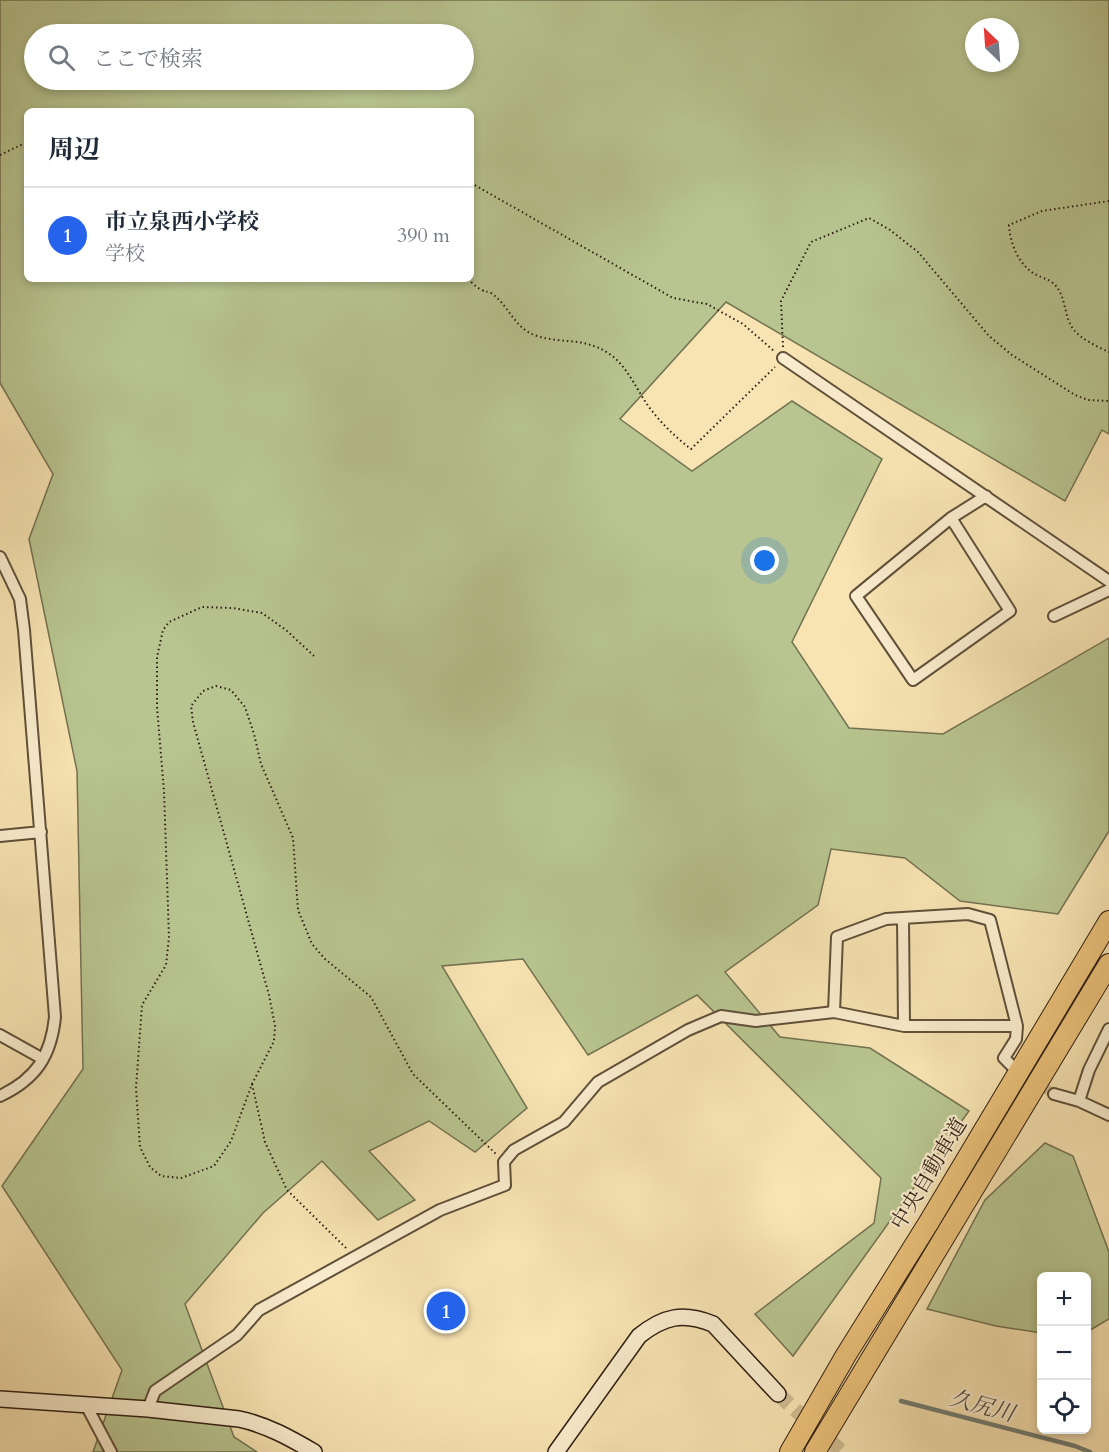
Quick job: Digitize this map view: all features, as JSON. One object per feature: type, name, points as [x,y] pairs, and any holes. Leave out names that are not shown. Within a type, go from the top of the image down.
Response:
[{"type":"highway","name":"中央自動車道","points":[[790,1452],[846,1355],[929,1222],[1109,921]]},
{"type":"highway","points":[[815,1452],[1109,964]]},
{"type":"street","points":[[783,358],[1109,581]]},
{"type":"street","points":[[951,518],[1010,611],[912,680],[856,596],[951,518],[986,496]]},
{"type":"street","points":[[0,556],[21,599],[55,1017],[49,1048],[32,1076],[19,1087],[0,1096]]},
{"type":"street","points":[[1054,616],[1109,590]]},
{"type":"street","points":[[0,836],[41,832]]},
{"type":"street","points":[[834,1012],[837,937],[886,919],[968,915],[990,920],[1017,1026],[1016,1039],[1004,1058],[1013,1067]]},
{"type":"street","points":[[903,918],[904,1026]]},
{"type":"street","points":[[148,1409],[155,1391],[237,1335],[259,1310],[441,1210],[505,1185],[504,1162],[514,1150],[564,1122],[598,1082],[688,1030],[721,1016],[756,1022],[834,1012],[904,1026],[1017,1026]]},
{"type":"street","points":[[1079,1101],[1089,1070],[1109,1029]]},
{"type":"street","points":[[0,1035],[43,1059]]},
{"type":"street","points":[[1054,1094],[1079,1101],[1109,1115]]},
{"type":"street","points":[[556,1452],[639,1336],[654,1324],[667,1318],[703,1320],[713,1324],[778,1394]]},
{"type":"street","points":[[0,1398],[148,1409],[253,1422],[285,1435],[314,1452]]},
{"type":"street","points":[[86,1405],[111,1452]]},
{"type":"path","points":[[0,155],[24,143]]},
{"type":"path","points":[[474,185],[673,298],[707,304],[743,324],[783,358]]},
{"type":"path","points":[[1109,201],[1042,211],[1009,225],[1010,238],[1020,258],[1027,268],[1054,284],[1066,307],[1068,320],[1074,331],[1109,352]]},
{"type":"path","points":[[471,282],[480,290],[490,292],[505,307],[516,324],[535,335],[557,340],[590,342],[610,354],[631,377],[649,406],[668,429],[691,449],[783,358],[781,301],[811,242],[869,218],[890,230],[918,252],[989,336],[1012,355],[1075,395],[1088,400],[1109,401]]},
{"type":"path","points":[[314,656],[286,630],[262,613],[232,608],[202,607],[169,622],[163,630],[157,657],[157,707],[164,791],[169,937],[166,965],[142,1005],[136,1088],[140,1147],[150,1167],[161,1176],[181,1178],[214,1166],[231,1141],[252,1084],[274,1041],[275,1026],[269,995],[193,722],[191,706],[203,691],[216,686],[231,690],[245,708],[261,764],[292,838],[298,910],[312,944],[371,997],[413,1074],[504,1162]]},
{"type":"path","points":[[252,1084],[264,1142],[287,1190],[354,1257]]},
{"type":"green space","points":[[0,0],[1109,0],[1109,434],[1102,430],[1065,501],[726,302],[620,419],[692,471],[792,401],[882,459],[792,642],[849,728],[943,734],[1109,638],[1109,831],[1058,914],[960,901],[905,858],[831,849],[818,905],[725,972],[780,1037],[870,1048],[969,1111],[793,1356],[755,1314],[874,1223],[881,1178],[697,995],[588,1055],[523,959],[442,966],[527,1108],[475,1152],[429,1121],[369,1151],[415,1200],[378,1220],[322,1161],[263,1213],[185,1304],[234,1437],[257,1452],[93,1452],[122,1370],[2,1186],[83,1069],[77,771],[29,539],[53,474],[0,383]]},
{"type":"green space","points":[[1045,1143],[1073,1156],[1109,1252],[1109,1319],[1091,1330],[1091,1272],[1037,1272],[1037,1332],[996,1326],[927,1309],[985,1200]]},
{"type":"waterway","name":"久尻川","points":[[901,1401],[1075,1446],[1090,1452]]},
{"type":"tunnel","points":[[1017,1069],[1054,1094]]},
{"type":"tunnel","points":[[778,1394],[842,1452]]},
{"type":"place","name":"市立泉西小学校","points":[[446,1311]]}]
